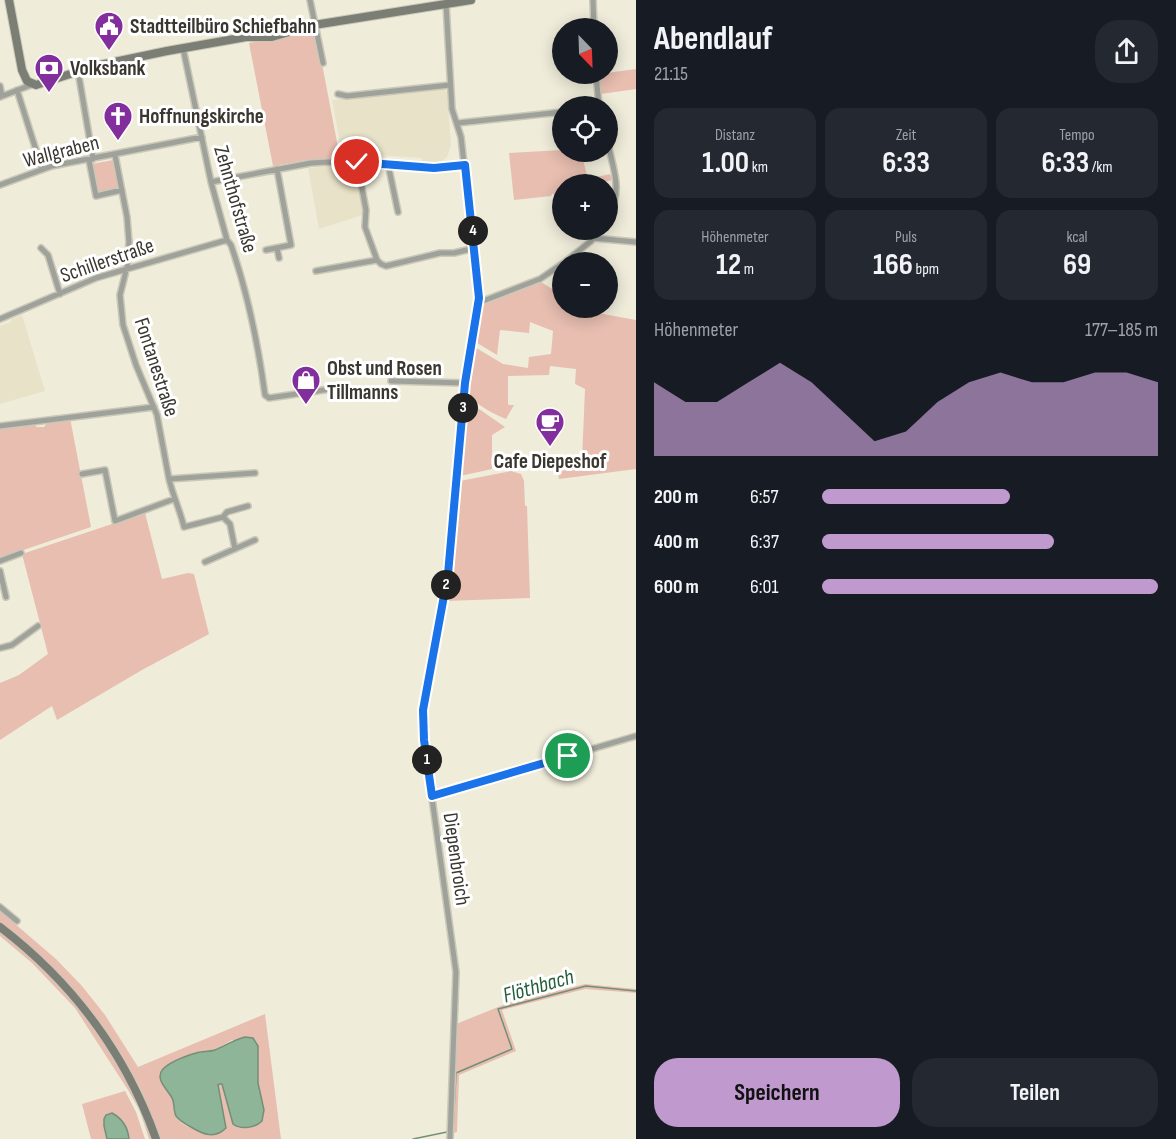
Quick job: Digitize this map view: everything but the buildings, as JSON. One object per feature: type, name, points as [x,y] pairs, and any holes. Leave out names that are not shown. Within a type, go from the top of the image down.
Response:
[{"type":"street","points":[[9,0],[22,70],[31,85]]},
{"type":"street","points":[[310,0],[323,63]]},
{"type":"street","points":[[0,86],[1,97],[78,71],[183,48],[246,37],[272,37],[314,25],[471,0]]},
{"type":"street","points":[[593,0],[594,18]]},
{"type":"street","points":[[391,381],[465,383],[478,303],[475,248],[465,165],[458,123],[452,109],[446,4]]},
{"type":"street","name":"Zehnthofstraße","points":[[183,48],[211,182],[227,240],[231,245],[245,288],[258,341],[265,395],[269,398],[344,387]]},
{"type":"street","points":[[78,71],[96,196],[123,192]]},
{"type":"street","points":[[338,94],[347,96],[450,85]]},
{"type":"street","points":[[17,90],[42,169]]},
{"type":"street","points":[[458,123],[552,113]]},
{"type":"street","name":"Wallgraben","points":[[0,185],[42,169],[202,137]]},
{"type":"street","name":"Fontanestraße","points":[[115,155],[123,192],[129,242],[127,267],[120,296],[123,325],[136,365],[154,406],[169,479],[184,527],[223,517],[227,512],[248,506]]},
{"type":"street","points":[[211,182],[311,163],[357,162],[434,168],[465,165]]},
{"type":"street","points":[[357,162],[366,210],[365,227],[377,260],[381,264],[386,266],[440,253],[454,253],[475,248]]},
{"type":"street","points":[[388,165],[398,212]]},
{"type":"street","points":[[266,250],[291,245],[277,169]]},
{"type":"street","name":"Schillerstraße","points":[[0,319],[127,267],[227,240]]},
{"type":"street","points":[[577,252],[591,240]]},
{"type":"street","points":[[614,240],[636,242]]},
{"type":"street","points":[[41,248],[48,255],[60,294]]},
{"type":"street","points":[[277,248],[279,258]]},
{"type":"street","points":[[316,271],[377,260]]},
{"type":"street","points":[[478,303],[540,279],[552,271]]},
{"type":"street","name":"Diepenbroich","points":[[450,1139],[456,972],[424,740],[423,710],[448,574],[465,383]]},
{"type":"street","points":[[0,426],[154,406]]},
{"type":"street","points":[[82,474],[105,470],[115,521],[174,499]]},
{"type":"street","points":[[169,479],[255,473]]},
{"type":"street","points":[[223,517],[230,524],[236,549]]},
{"type":"street","points":[[205,562],[255,540]]},
{"type":"street","points":[[0,561],[21,553]]},
{"type":"street","points":[[0,571],[6,597]]},
{"type":"street","points":[[0,648],[12,645],[38,626]]},
{"type":"street","points":[[432,796],[636,736]]},
{"type":"street","points":[[0,907],[17,921]]},
{"type":"street","points":[[0,927],[53,973],[96,1024],[132,1082],[156,1139]]},
{"type":"shaded area","points":[[316,32],[340,158],[306,160],[273,166],[249,43]]},
{"type":"shaded area","points":[[636,69],[636,89],[601,94],[600,84],[618,84],[618,71]]},
{"type":"shaded area","points":[[443,88],[447,92],[451,146],[447,157],[439,163],[422,163],[422,158],[342,153],[332,100]]},
{"type":"shaded area","points":[[552,151],[552,162],[584,162],[587,174],[552,174],[551,196],[514,200],[509,153]]},
{"type":"shaded area","points":[[113,160],[118,189],[98,193],[92,164]]},
{"type":"shaded area","points":[[356,167],[365,209],[363,215],[319,229],[308,168]]},
{"type":"shaded area","points":[[541,282],[552,289],[552,318],[618,317],[636,320],[636,469],[559,479],[556,459],[582,460],[585,389],[575,384],[576,369],[550,366],[549,375],[508,376],[508,404],[514,405],[506,419],[482,407],[472,398],[468,392],[467,377],[473,346],[503,364],[528,368],[529,357],[551,354],[553,331],[530,322],[529,333],[500,330],[497,355],[474,341],[481,306]]},
{"type":"shaded area","points":[[22,315],[45,391],[0,404],[0,326]]},
{"type":"shaded area","points":[[472,404],[505,427],[492,435],[492,469],[460,476],[465,407]]},
{"type":"shaded area","points":[[70,418],[91,527],[0,558],[0,428],[35,422],[36,427],[44,427],[48,422]]},
{"type":"shaded area","points":[[511,471],[521,474],[524,481],[530,598],[445,601],[460,481]]},
{"type":"shaded area","points":[[145,513],[162,579],[188,573],[194,574],[209,634],[57,720],[52,706],[0,740],[0,683],[19,675],[48,654],[22,554]]},
{"type":"shaded area","points":[[0,911],[56,959],[82,986],[105,1015],[138,1067],[265,1014],[281,1139],[160,1139],[141,1090],[117,1047],[68,983],[0,922]],"holes":[[[232,1040],[258,1046],[258,1083],[264,1110],[233,1124],[222,1084],[220,1084],[218,1085],[226,1128],[193,1128],[184,1125],[178,1118],[173,1101],[174,1062],[196,1053],[215,1050]]]},
{"type":"shaded area","points":[[0,932],[57,983],[91,1023],[120,1065],[153,1139],[149,1139],[140,1111],[128,1090],[75,1008],[32,963],[0,936]]},
{"type":"shaded area","points":[[585,984],[636,989],[636,993],[585,989],[502,1010],[516,1051],[459,1075],[457,1132],[453,1133],[456,1024],[508,1003]]},
{"type":"shaded area","points":[[245,1037],[253,1038],[258,1046],[258,1083],[264,1110],[262,1121],[248,1127],[233,1124],[222,1084],[220,1084],[218,1085],[226,1128],[218,1134],[209,1135],[181,1121],[176,1116],[173,1100],[161,1080],[163,1069],[198,1052],[215,1050]]},
{"type":"shaded area","points":[[125,1091],[136,1112],[145,1139],[129,1139],[104,1126],[107,1139],[91,1139],[82,1104]]},
{"type":"shaded area","points":[[112,1113],[124,1124],[129,1139],[107,1139],[104,1119],[106,1115]]},
{"type":"waterway","name":"Flöthbach","points":[[453,1130],[456,1073],[512,1049],[498,1009],[586,986],[636,991]]},
{"type":"waterway","name":"Flöthbach","points":[[413,1139],[447,1132]]},
{"type":"place","name":"Stadtteilbüro Schiefbahn","points":[[109,52]]},
{"type":"place","name":"Volksbank","points":[[49,94]]},
{"type":"place","name":"Hoffnungskirche","points":[[118,142]]},
{"type":"place","name":"Obst und Rosen Tillmanns","points":[[306,406]]},
{"type":"place","name":"Cafe Diepeshof","points":[[550,448]]},
{"type":"route","points":[[357,162],[434,168],[465,165],[479,298],[465,383],[448,574],[423,710],[424,740],[432,796],[568,756]]}]
